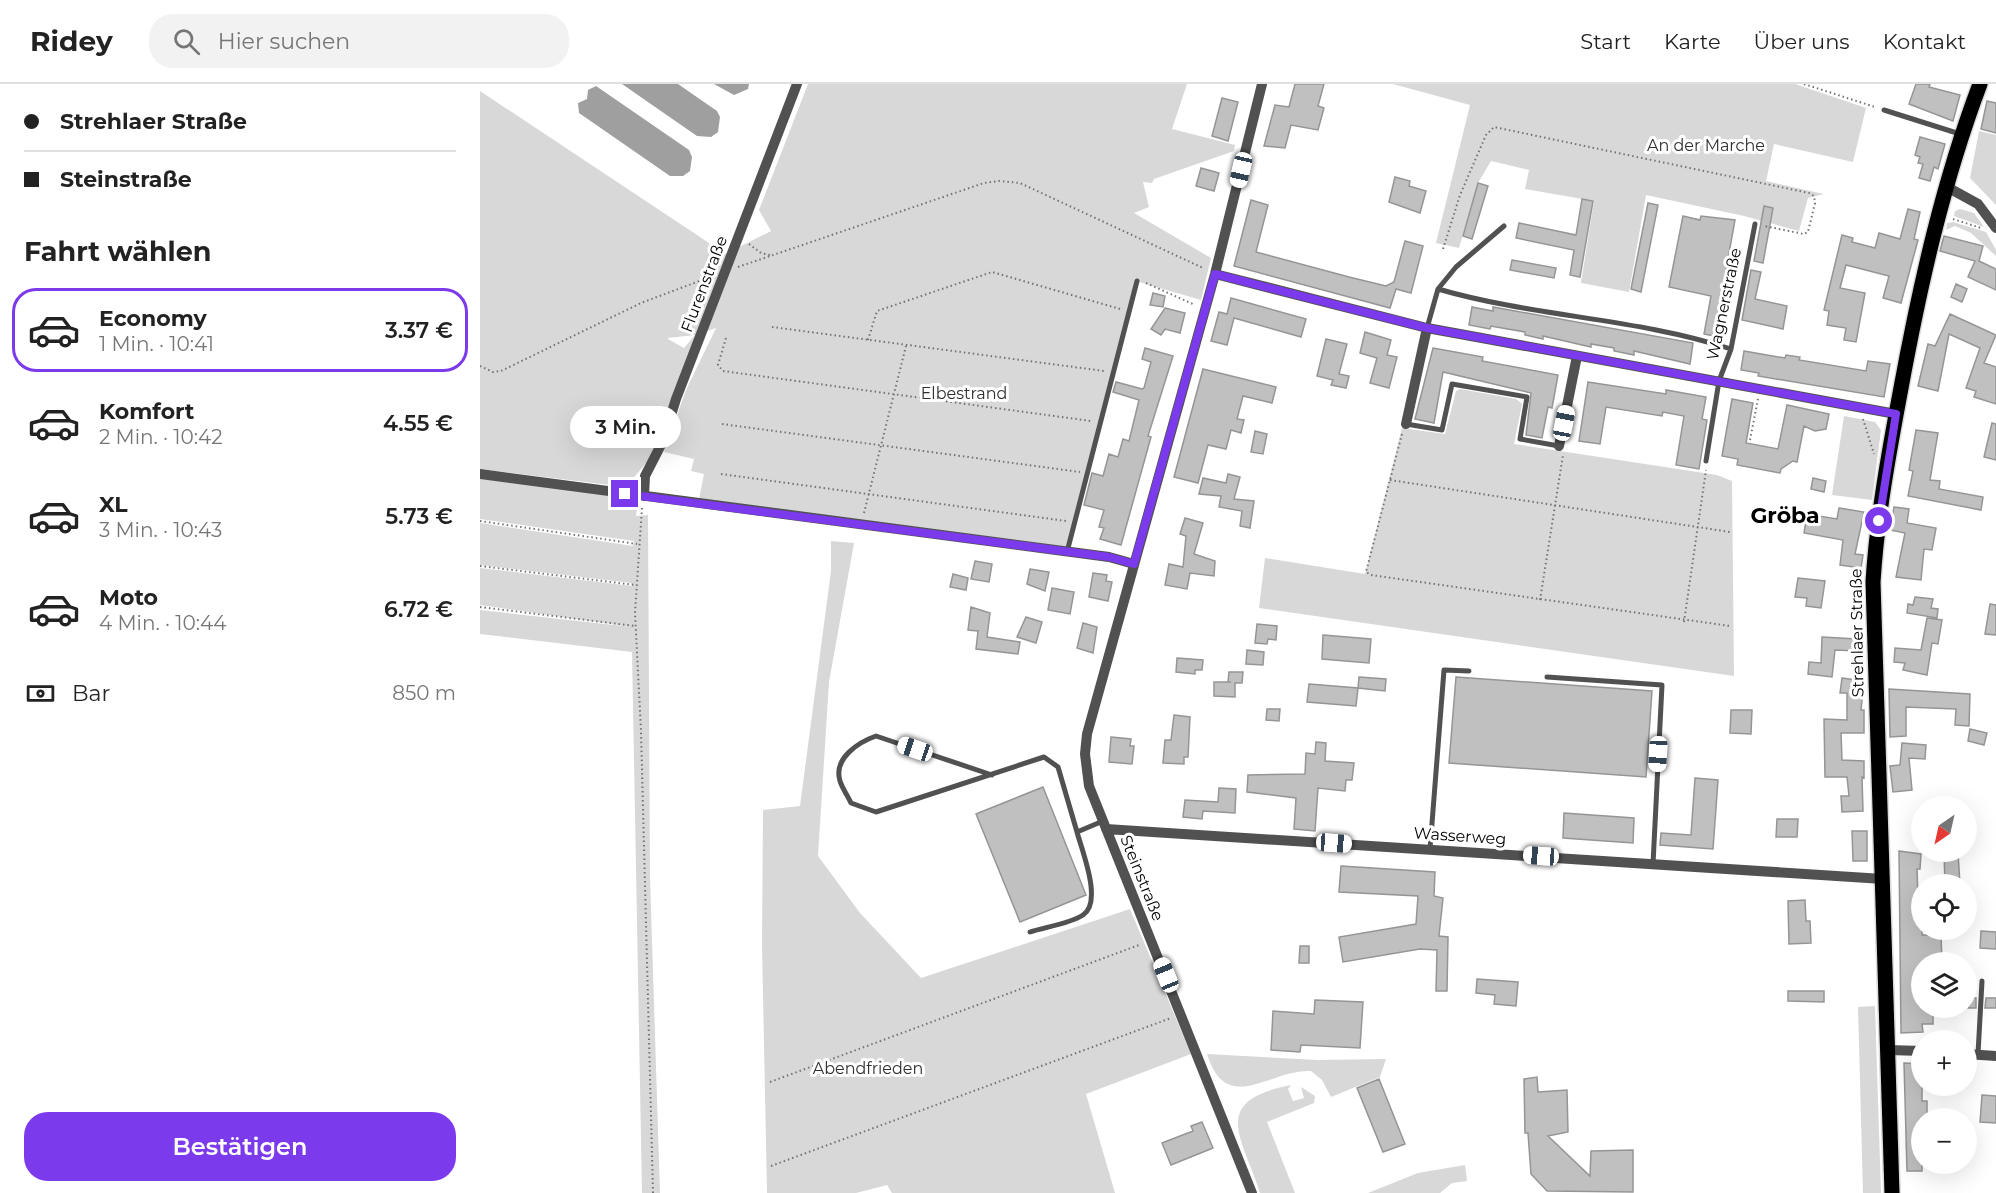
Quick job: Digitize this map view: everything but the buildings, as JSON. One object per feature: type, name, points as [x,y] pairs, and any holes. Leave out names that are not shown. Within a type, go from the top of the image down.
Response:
[{"type":"main road","name":"Strehlaer Straße","points":[[1892,1193],[1873,582],[1875,543],[1913,321],[1947,187],[1980,84]]},
{"type":"street","name":"Flurenstraße","points":[[644,496],[645,476],[663,441],[797,84]]},
{"type":"street","name":"Steinstraße","points":[[1252,1193],[1105,825],[1086,770],[1087,734],[1215,274],[1262,84]]},
{"type":"street","points":[[1947,187],[1978,204],[1996,228]]},
{"type":"street","points":[[1215,274],[1427,328],[1896,414]]},
{"type":"street","points":[[1406,424],[1427,328]]},
{"type":"street","points":[[1559,446],[1577,356]]},
{"type":"street","points":[[480,474],[1109,557],[1134,564]]},
{"type":"street","name":"Wasserweg","points":[[1105,825],[1882,879]]},
{"type":"street","points":[[1888,1050],[1911,1051]]},
{"type":"street","points":[[1977,1054],[1996,1056]]},
{"type":"lane","points":[[1884,110],[1962,135]]},
{"type":"lane","name":"Wagnerstraße","points":[[1707,461],[1719,381],[1731,349],[1755,224]]},
{"type":"lane","points":[[1427,328],[1438,289],[1456,267],[1504,226]]},
{"type":"lane","points":[[1067,552],[1137,281]]},
{"type":"lane","points":[[1438,289],[1485,301],[1697,338],[1731,349]]},
{"type":"lane","points":[[1406,424],[1442,430],[1452,384],[1527,397],[1520,439],[1559,446]]},
{"type":"lane","points":[[1430,849],[1444,670],[1469,671]]},
{"type":"lane","points":[[1547,677],[1662,685],[1653,864]]},
{"type":"lane","points":[[993,775],[876,736],[855,744],[842,762],[839,780],[851,803],[876,812],[993,775],[1044,757],[1051,760],[1058,767],[1093,895],[1090,907],[1083,915],[1030,932]]},
{"type":"lane","points":[[1077,832],[1105,825]]},
{"type":"lane","points":[[1975,1030],[1982,981]]},
{"type":"path","points":[[1804,84],[1884,110]]},
{"type":"path","points":[[1443,249],[1460,195],[1486,135],[1494,127],[1809,193],[1814,196],[1814,212],[1808,232],[1804,234],[1755,224]]},
{"type":"path","points":[[480,366],[493,372],[501,371],[640,303],[725,271],[984,183],[1010,181],[1034,189],[1215,274]]},
{"type":"path","points":[[1939,216],[1984,229],[1996,228]]},
{"type":"path","points":[[740,235],[753,249],[773,255]]},
{"type":"path","points":[[868,340],[877,311],[992,272],[1129,312]]},
{"type":"path","points":[[1137,281],[1205,310]]},
{"type":"path","points":[[772,327],[1113,372]]},
{"type":"path","points":[[726,338],[718,365],[723,371],[1100,422]]},
{"type":"path","points":[[862,525],[867,495],[906,346]]},
{"type":"path","points":[[1750,440],[1760,389]]},
{"type":"path","points":[[1859,407],[1875,458],[1889,461]]},
{"type":"path","points":[[722,424],[1086,473]]},
{"type":"path","points":[[1406,424],[1366,572],[1371,575],[1730,627]]},
{"type":"path","points":[[1540,600],[1564,451],[1559,446]]},
{"type":"path","points":[[1684,622],[1707,461]]},
{"type":"path","points":[[721,474],[1074,521]]},
{"type":"path","points":[[1390,480],[1730,532]]},
{"type":"path","points":[[644,496],[638,544],[636,627],[653,1193]]},
{"type":"path","points":[[480,521],[638,544]]},
{"type":"path","points":[[480,566],[636,585]]},
{"type":"path","points":[[480,607],[636,627]]},
{"type":"path","points":[[770,1082],[1152,941]]},
{"type":"path","points":[[771,1166],[1182,1014]]},
{"type":"green space","name":"Elbestrand","points":[[808,84],[1187,84],[1172,129],[1235,145],[1234,151],[1154,179],[1152,183],[1143,182],[1149,207],[1134,213],[1211,258],[1201,300],[1139,282],[1069,547],[699,499],[704,474],[691,471],[694,459],[664,452],[686,390],[716,328],[696,335],[651,457],[626,487],[480,469],[480,91],[706,241],[723,255],[771,231],[759,210]],"holes":[[[695,335],[684,348],[668,339],[668,338]]]},
{"type":"green space","name":"An der Marche","points":[[1393,84],[1795,84],[1866,108],[1853,162],[1774,144],[1766,181],[1824,194],[1808,198],[1799,231],[1744,216],[1646,195],[1629,292],[1581,283],[1594,201],[1525,189],[1529,170],[1491,161],[1478,183],[1459,248],[1436,243],[1470,105]]},
{"type":"green space","points":[[1979,131],[1996,135],[1996,205],[1970,178]]},
{"type":"green space","points":[[1960,209],[1974,213],[1984,227],[1954,216],[1955,211]]},
{"type":"green space","points":[[1953,222],[1986,232],[1996,250],[1996,256],[1971,233],[1955,226],[1946,230],[1947,223]]},
{"type":"green space","points":[[1460,389],[1516,399],[1522,404],[1514,444],[1717,475],[1732,481],[1734,676],[1259,608],[1265,558],[1365,574],[1402,428],[1445,434],[1456,391]]},
{"type":"green space","points":[[1844,416],[1875,422],[1881,430],[1872,500],[1832,495]]},
{"type":"green space","points":[[480,476],[635,499],[638,503],[636,516],[648,515],[650,877],[660,1193],[642,1193],[632,652],[480,634],[480,610],[632,627],[480,605],[480,568],[632,586],[631,583],[480,565],[480,523],[633,546],[634,541],[480,519]]},
{"type":"green space","name":"Abendfrieden","points":[[831,541],[854,543],[829,682],[818,856],[860,913],[921,978],[1130,909],[1191,1054],[1086,1094],[1115,1193],[892,1193],[887,1185],[856,1193],[767,1193],[762,945],[763,810],[800,806],[831,571]]},
{"type":"green space","points":[[1875,1006],[1881,1193],[1863,1193],[1858,1007]]},
{"type":"green space","points":[[1207,1054],[1317,1060],[1386,1059],[1380,1077],[1331,1097],[1322,1080],[1311,1071],[1295,1072],[1238,1087],[1226,1083],[1215,1073]]},
{"type":"green space","points":[[1291,1085],[1288,1089],[1293,1101],[1304,1098],[1301,1087],[1315,1096],[1314,1103],[1267,1122],[1295,1193],[1260,1193],[1240,1139],[1238,1124],[1240,1112],[1249,1101],[1265,1092]]},
{"type":"green space","points":[[1465,1165],[1467,1181],[1452,1183],[1440,1193],[1368,1193],[1418,1173]]},
{"type":"shaded area","points":[[622,84],[678,84],[717,111],[720,117],[718,132],[711,137],[697,136]]},
{"type":"shaded area","points":[[714,84],[749,84],[748,89],[734,95]]},
{"type":"shaded area","points":[[596,86],[689,150],[692,157],[690,171],[683,176],[670,176],[579,113],[578,103],[587,99],[588,90]]},
{"type":"district","name":"Gröba","points":[[1785,515]]},
{"type":"route","points":[[625,494],[1109,557],[1134,564],[1215,274],[1427,328],[1896,414],[1879,521]]}]
